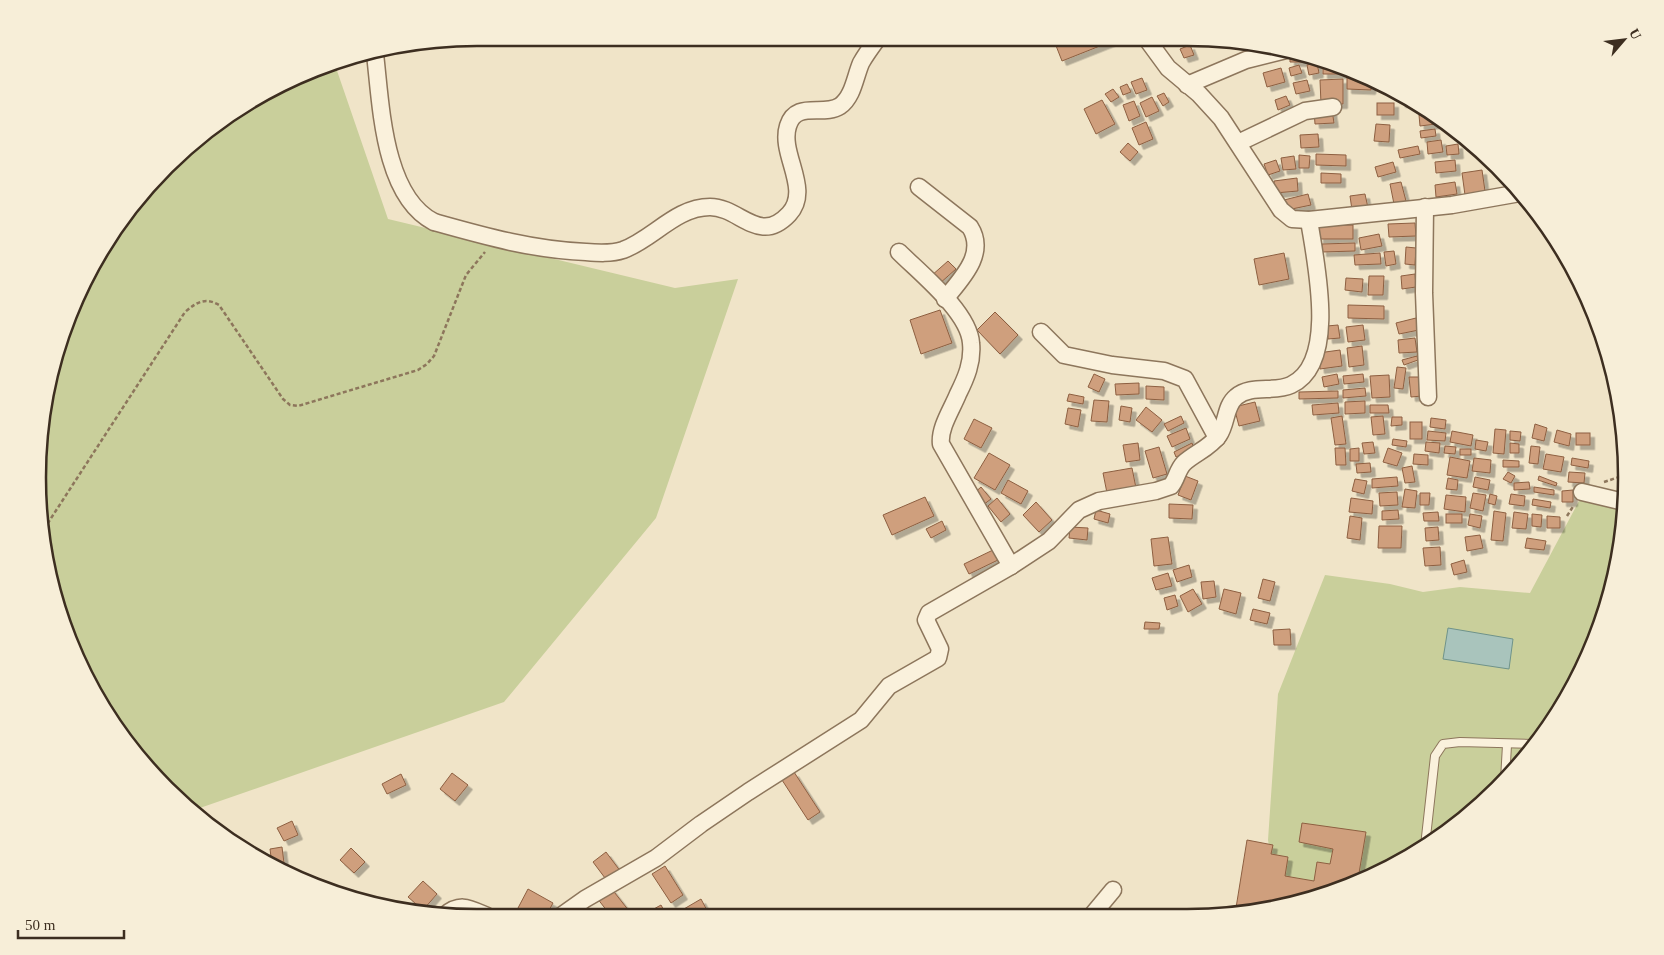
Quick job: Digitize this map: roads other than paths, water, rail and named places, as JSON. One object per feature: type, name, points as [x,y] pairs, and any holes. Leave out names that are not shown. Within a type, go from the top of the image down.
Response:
[{"type":"street","points":[[376,59],[383,124],[390,156],[411,202],[425,218],[500,240],[534,247],[578,252],[620,251],[641,242],[686,212],[710,207],[720,208],[760,227],[775,224],[791,211],[796,197],[796,182],[786,133],[792,118],[803,110],[831,110],[843,104],[848,98],[862,62],[873,46]]},
{"type":"street","points":[[1152,46],[1168,68],[1210,105],[1238,143],[1281,210],[1292,220],[1309,220],[1460,204],[1512,194]]},
{"type":"street","points":[[1187,85],[1246,60],[1268,54]]},
{"type":"street","points":[[1238,143],[1305,111],[1333,107]]},
{"type":"street","points":[[919,187],[970,227],[974,237],[974,253],[971,266],[945,299]]},
{"type":"street","points":[[1425,207],[1424,293],[1428,397]]},
{"type":"street","points":[[571,909],[656,858],[693,829],[861,720],[889,686],[938,658],[940,649],[926,620],[927,614],[1011,566],[1057,534],[1079,510],[1099,501],[1156,491],[1171,486],[1185,462],[1217,438],[1223,427],[1230,405],[1238,395],[1251,390],[1292,385],[1305,374],[1314,357],[1320,334],[1318,277],[1309,220]]},
{"type":"street","points":[[899,252],[945,299],[967,328],[971,350],[967,375],[942,431],[941,444],[1011,566]]},
{"type":"street","points":[[1040,332],[1064,355],[1112,365],[1164,371],[1185,379],[1217,438]]},
{"type":"street","points":[[1582,492],[1617,500]]},
{"type":"street","points":[[1097,909],[1113,890]]},
{"type":"street","points":[[454,908],[465,906],[471,909]]},
{"type":"lane","points":[[1426,836],[1436,752],[1443,744],[1454,742],[1526,744]]},
{"type":"lane","points":[[1505,768],[1507,745]]},
{"type":"water","points":[[1448,628],[1513,639],[1509,669],[1443,659]]}]
